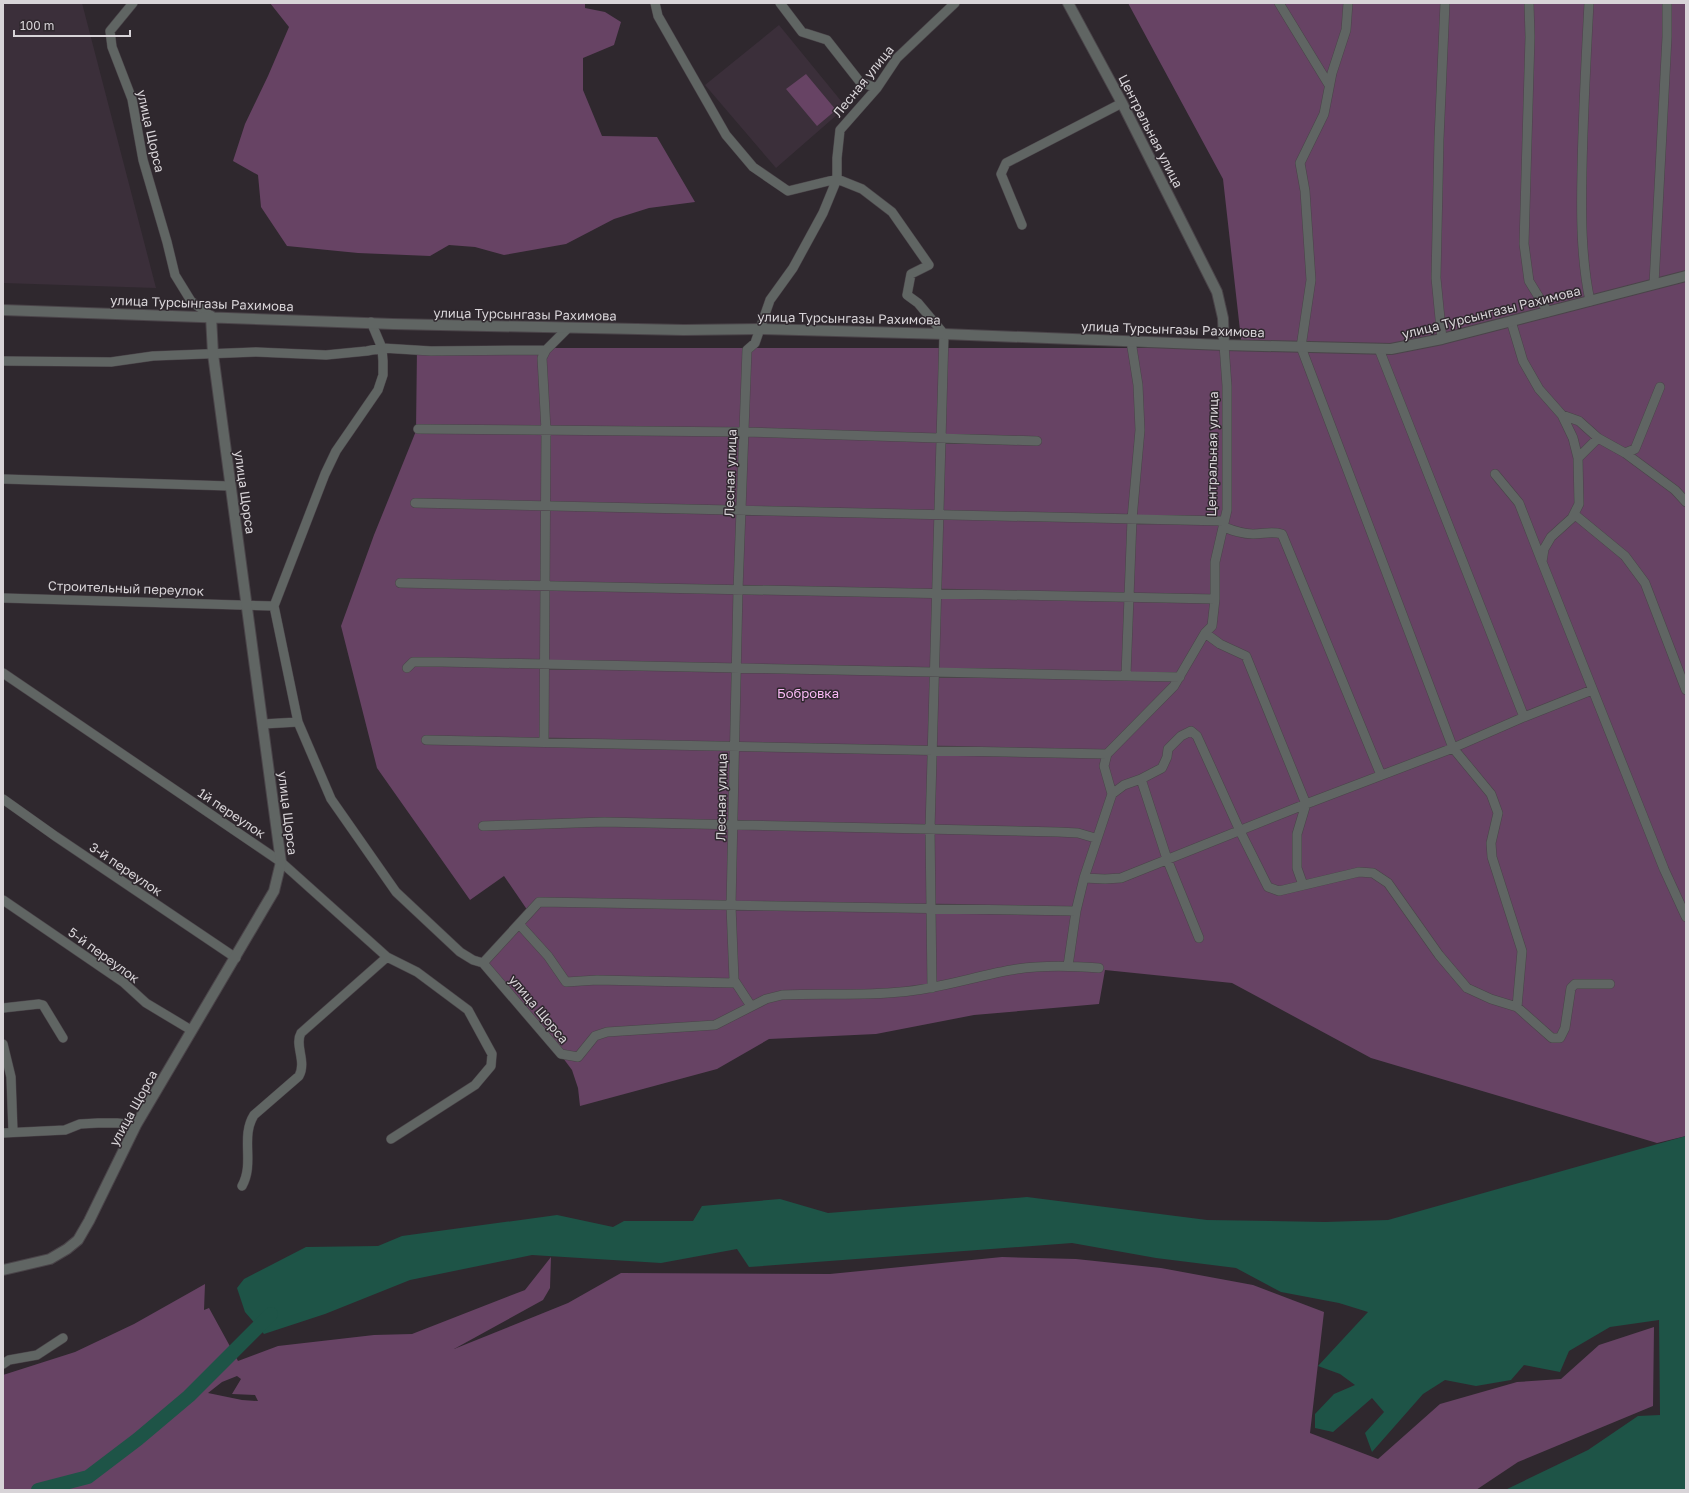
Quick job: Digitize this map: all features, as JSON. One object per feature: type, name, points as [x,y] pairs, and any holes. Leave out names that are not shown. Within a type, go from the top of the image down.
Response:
[{"type":"street","name":"улица Щорса","points":[[3,1270],[50,1259],[67,1249],[78,1240],[89,1221],[136,1125],[191,1030],[236,958],[274,891],[281,862],[248,604],[230,486],[213,354],[212,316],[191,301],[175,275],[143,160],[132,99],[112,47],[110,31],[133,3]]},
{"type":"street","points":[[655,3],[658,16],[726,135],[753,167],[788,192],[837,179],[862,189],[892,212],[929,265],[911,274],[907,294],[918,303],[944,334],[930,829],[932,988]]},
{"type":"street","points":[[780,3],[802,32],[827,40],[860,82],[877,88]]},
{"type":"street","name":"Лесная улица","points":[[735,983],[731,906],[734,825],[738,590],[747,350],[755,343],[770,300],[793,268],[823,213],[837,179],[837,158],[840,130],[877,88],[896,58],[955,3]]},
{"type":"street","name":"Центральная улица","points":[[1068,3],[1122,103],[1216,292],[1223,318],[1227,436],[1227,510],[1215,562],[1215,599],[1212,626],[1205,633],[1174,686],[1107,754]]},
{"type":"street","points":[[1279,3],[1329,85]]},
{"type":"street","points":[[1348,3],[1346,30],[1329,85],[1324,114],[1300,163],[1305,191],[1311,280],[1301,347],[1453,748],[1491,794],[1498,813],[1491,843],[1492,857],[1522,951],[1517,1007]]},
{"type":"street","points":[[1442,339],[1436,278],[1439,146],[1445,3]]},
{"type":"street","points":[[1529,3],[1530,37],[1524,244],[1529,281],[1548,312]]},
{"type":"street","points":[[1589,3],[1584,85],[1581,224],[1586,284],[1590,301]]},
{"type":"street","points":[[1654,284],[1667,37],[1667,3]]},
{"type":"street","points":[[1022,224],[1001,174],[1006,163],[1122,103]]},
{"type":"street","name":"улица Турсынгазы Рахимова","points":[[3,310],[568,328],[684,330],[760,329],[944,334],[1131,340],[1224,345],[1391,349],[1442,339],[1686,276]]},
{"type":"street","points":[[1511,321],[1523,361],[1539,389],[1562,415],[1573,438],[1578,458],[1579,504],[1574,514],[1551,537],[1544,549],[1542,562]]},
{"type":"street","points":[[274,606],[325,474],[336,451],[378,390],[383,375],[382,348],[371,322]]},
{"type":"street","points":[[544,742],[546,430],[542,358],[546,350],[568,328]]},
{"type":"street","points":[[1126,675],[1132,519],[1140,430],[1138,385],[1131,340]]},
{"type":"street","points":[[3,361],[111,362],[152,356],[256,352],[326,355],[382,348],[431,351],[546,350]]},
{"type":"street","points":[[1379,349],[1524,717]]},
{"type":"street","points":[[1625,453],[1635,449],[1660,387]]},
{"type":"street","points":[[1562,415],[1580,421],[1598,438],[1625,453],[1675,490],[1686,502]]},
{"type":"street","points":[[418,429],[744,432],[1037,441]]},
{"type":"street","points":[[1578,458],[1598,438]]},
{"type":"street","points":[[1495,474],[1519,503],[1664,869],[1686,917]]},
{"type":"street","points":[[3,479],[230,486]]},
{"type":"street","points":[[415,503],[1132,519],[1224,524],[1237,532],[1254,534],[1273,531],[1282,534],[1381,775]]},
{"type":"street","points":[[1574,514],[1614,549],[1625,556],[1645,583],[1686,690]]},
{"type":"street","points":[[400,583],[1215,599]]},
{"type":"street","name":"Строительный переулок","points":[[3,598],[248,604],[274,606]]},
{"type":"street","name":"улица Щорса","points":[[274,606],[298,722],[331,799],[396,892],[460,952],[473,960],[483,963],[561,1054],[578,1057],[595,1036],[607,1032],[710,1026],[728,1019],[751,1006]]},
{"type":"street","points":[[1205,633],[1220,644],[1246,656],[1306,804],[1297,834],[1297,868],[1303,885]]},
{"type":"street","points":[[407,668],[413,662],[1180,677]]},
{"type":"street","name":"1й переулок","points":[[3,673],[281,862],[386,957],[416,972],[468,1010],[492,1054],[491,1066],[480,1081],[391,1139]]},
{"type":"street","points":[[1084,878],[1121,878],[1306,804],[1453,748],[1524,717],[1592,690]]},
{"type":"street","points":[[263,724],[298,722]]},
{"type":"street","points":[[1068,966],[1076,911],[1084,878],[1095,838],[1112,794],[1124,785],[1141,779],[1162,768],[1167,757],[1168,749],[1181,736],[1191,731],[1197,736],[1240,831],[1268,887],[1279,891],[1359,872],[1374,873],[1388,883],[1439,955],[1467,988],[1491,999],[1517,1007],[1552,1038],[1560,1038],[1565,1028],[1571,988],[1575,984],[1610,984]]},
{"type":"street","points":[[426,740],[1107,754],[1104,766],[1112,794]]},
{"type":"street","points":[[1141,779],[1167,859],[1199,938]]},
{"type":"street","name":"3-й переулок","points":[[3,799],[55,836],[236,958]]},
{"type":"street","points":[[483,826],[604,822],[1058,832],[1078,833],[1095,838]]},
{"type":"street","name":"5-й переулок","points":[[3,900],[123,982],[146,1003],[191,1030]]},
{"type":"street","points":[[483,963],[539,902],[1076,911]]},
{"type":"street","points":[[519,924],[548,956],[566,982],[597,980],[735,983],[751,1006],[766,999],[782,995],[899,992],[932,988],[1016,970],[1068,966],[1099,968]]},
{"type":"street","points":[[242,1186],[249,1169],[248,1132],[250,1121],[254,1115],[299,1076],[302,1070],[299,1040],[301,1033],[386,957]]},
{"type":"street","points":[[3,1008],[39,1004],[43,1005],[63,1038]]},
{"type":"street","points":[[3,1044],[11,1077],[13,1132]]},
{"type":"street","points":[[3,1132],[64,1130],[80,1124],[117,1123],[136,1125]]},
{"type":"street","points":[[5,1360],[37,1355],[63,1338]]},
{"type":"shaded area","points":[[3,3],[82,3],[156,288],[3,283]]},
{"type":"shaded area","points":[[779,25],[846,107],[776,168],[705,85]]},
{"type":"shaded area","points":[[1686,1136],[1686,1490],[1505,1490],[1588,1450],[1638,1416],[1660,1415],[1659,1320],[1610,1327],[1569,1351],[1560,1372],[1524,1365],[1511,1380],[1476,1386],[1445,1380],[1423,1394],[1372,1452],[1365,1433],[1384,1412],[1372,1398],[1333,1432],[1315,1428],[1315,1414],[1334,1394],[1355,1385],[1340,1374],[1318,1366],[1368,1312],[1339,1303],[1281,1292],[1236,1268],[1156,1258],[1072,1243],[749,1267],[737,1249],[661,1263],[532,1255],[410,1280],[325,1314],[264,1334],[245,1312],[237,1288],[244,1279],[306,1247],[378,1246],[402,1236],[557,1215],[613,1227],[624,1221],[693,1221],[702,1206],[780,1199],[828,1213],[1027,1197],[1207,1220],[1325,1222],[1388,1220]]},
{"type":"green space","points":[[270,3],[585,3],[585,8],[605,12],[621,22],[614,45],[583,58],[583,90],[602,136],[657,137],[695,202],[649,208],[614,219],[566,244],[504,255],[475,247],[449,245],[430,256],[358,253],[287,246],[261,207],[258,175],[233,161],[245,124],[289,27]]},
{"type":"green space","name":"Бобровка","points":[[1128,3],[1686,3],[1686,1136],[1657,1143],[1371,1058],[1232,983],[1105,970],[1099,1004],[974,1015],[876,1034],[769,1039],[717,1069],[580,1106],[578,1088],[572,1070],[539,1026],[483,962],[530,914],[504,876],[470,900],[377,768],[341,626],[374,535],[416,431],[417,348],[1242,348],[1223,179]]},
{"type":"green space","points":[[806,74],[836,110],[817,126],[786,89]]},
{"type":"green space","points":[[551,1257],[550,1288],[543,1300],[454,1349],[568,1303],[621,1273],[830,1274],[1002,1257],[1076,1259],[1161,1268],[1253,1285],[1324,1312],[1310,1433],[1378,1459],[1440,1404],[1517,1382],[1561,1379],[1599,1345],[1654,1327],[1653,1406],[1518,1462],[1476,1490],[3,1490],[3,1375],[75,1352],[134,1324],[205,1284],[204,1310],[209,1308],[238,1361],[278,1346],[374,1335],[412,1334],[525,1290]],"holes":[[[237,1376],[241,1379],[232,1394],[255,1395],[258,1401],[242,1400],[208,1393],[222,1382]]]},
{"type":"waterway","points":[[38,1490],[88,1477],[138,1439],[189,1396],[271,1314]]}]
